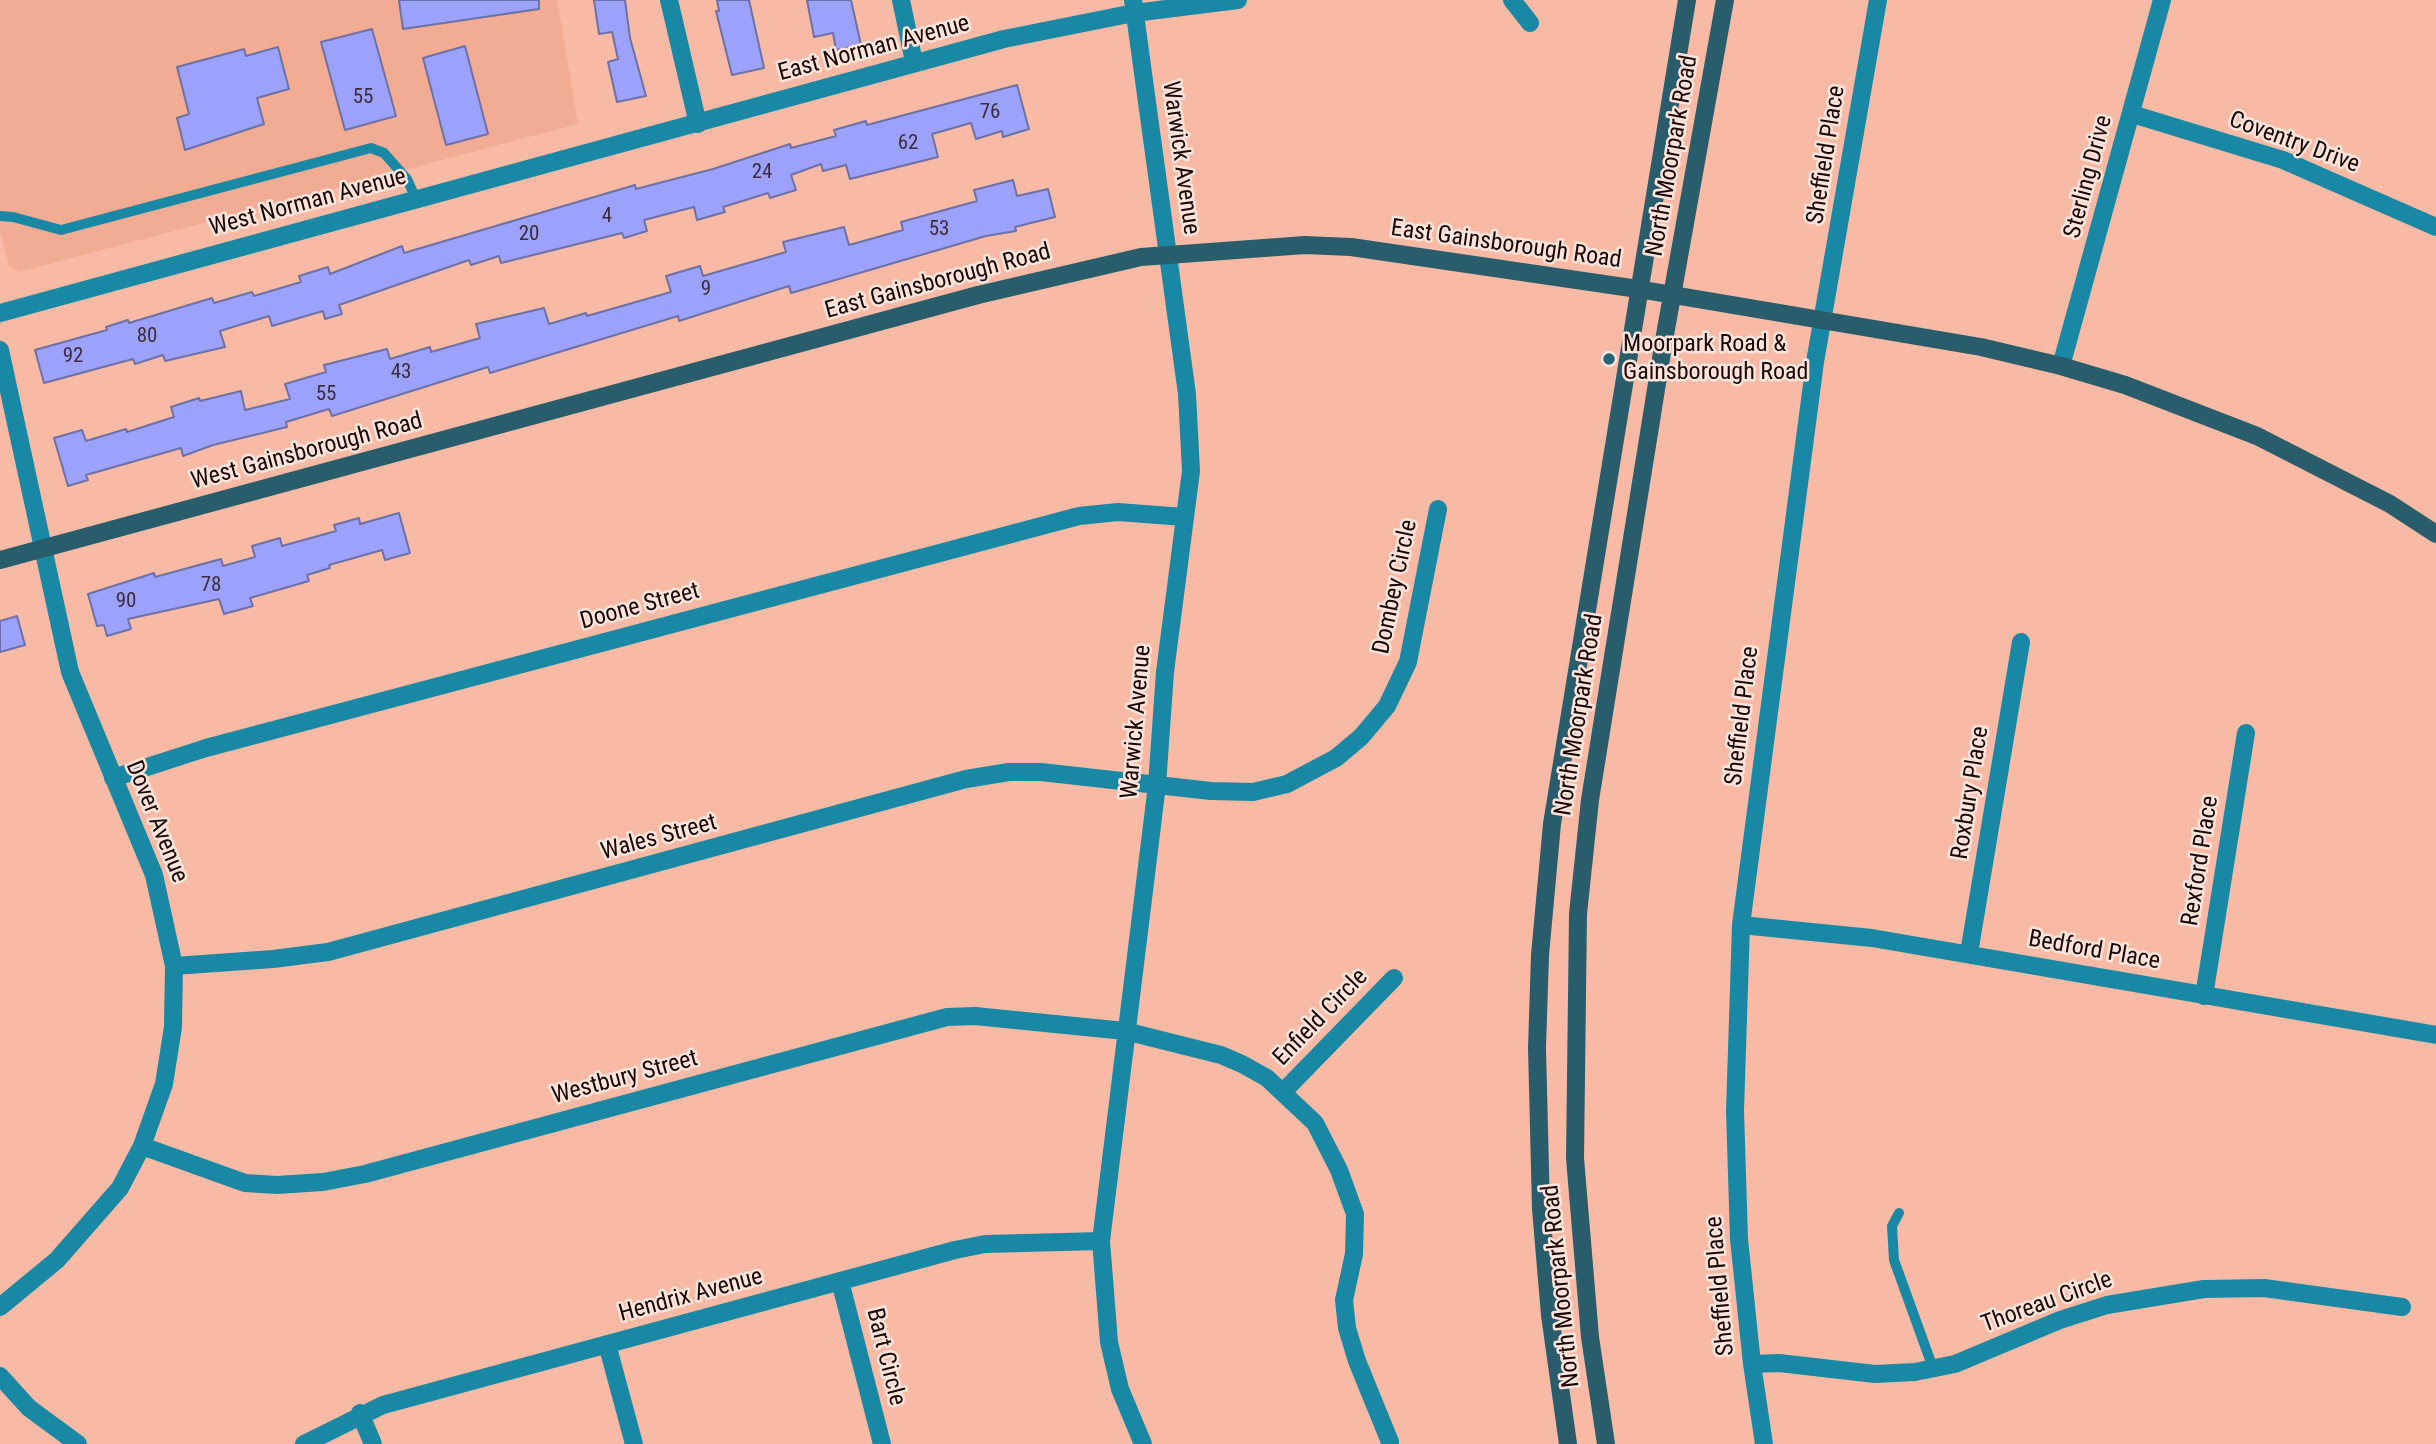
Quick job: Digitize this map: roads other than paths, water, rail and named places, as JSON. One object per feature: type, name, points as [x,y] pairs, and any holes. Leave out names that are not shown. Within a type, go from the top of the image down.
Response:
[{"type":"main road","name":"North Moorpark Road","points":[[1568,1444],[1550,1315],[1541,1209],[1537,1048],[1540,955],[1552,824],[1687,0]]},
{"type":"main road","name":"North Moorpark Road","points":[[1606,1444],[1588,1323],[1575,1158],[1578,914],[1590,800],[1673,295],[1725,0]]},
{"type":"main road","name":"East Gainsborough Road","points":[[627,391],[978,295],[1168,253],[1270,246],[1351,247],[1638,289],[1982,347],[2060,366],[2125,385],[2257,436],[2390,504],[2436,534]]},
{"type":"main road","name":"West Gainsborough Road","points":[[0,560],[627,391]]},
{"type":"street","points":[[669,0],[698,124]]},
{"type":"street","points":[[901,0],[915,62]]},
{"type":"street","name":"East Norman Avenue","points":[[629,142],[915,62],[1133,6],[1238,0]]},
{"type":"street","points":[[1512,0],[1530,23]]},
{"type":"street","name":"Sheffield Place","points":[[1765,1444],[1752,1364],[1739,1239],[1735,1111],[1741,925],[1782,604],[1822,322],[1878,0]]},
{"type":"street","name":"Sterling Drive","points":[[2060,366],[2162,0]]},
{"type":"street","name":"Warwick Avenue","points":[[1133,6],[1187,394],[1191,471],[1164,672],[1157,785],[1101,1241],[1109,1342],[1120,1389],[1143,1444]]},
{"type":"street","name":"Coventry Drive","points":[[2132,114],[2283,160],[2436,227]]},
{"type":"street","name":"West Norman Avenue","points":[[0,313],[629,142]]},
{"type":"street","name":"Dover Avenue","points":[[0,350],[74,682],[154,875],[174,966],[173,1027],[164,1084],[142,1146],[120,1188],[57,1261],[0,1307]]},
{"type":"street","name":"Dombey Circle","points":[[1157,785],[1253,792],[1287,784],[1336,758],[1361,737],[1387,706],[1408,662],[1438,509]]},
{"type":"street","name":"Doone Street","points":[[113,778],[206,748],[1079,516],[1118,512],[1184,517]]},
{"type":"street","name":"Roxbury Place","points":[[1969,953],[2021,642]]},
{"type":"street","name":"Rexford Place","points":[[2204,996],[2246,733]]},
{"type":"street","name":"Wales Street","points":[[174,966],[273,959],[363,943],[966,779],[1009,772],[1041,772],[1157,785]]},
{"type":"street","name":"Bedford Place","points":[[1741,925],[1872,938],[1969,953],[2436,1035]]},
{"type":"street","name":"Enfield Circle","points":[[1283,1093],[1394,978]]},
{"type":"street","name":"Westbury Street","points":[[142,1146],[245,1183],[277,1185],[323,1182],[365,1174],[947,1017],[975,1016],[1125,1031],[1221,1055],[1267,1078],[1315,1123],[1349,1193],[1355,1214],[1356,1234],[1344,1300],[1347,1328],[1356,1361],[1390,1441]]},
{"type":"street","name":"Hendrix Avenue","points":[[304,1444],[360,1413],[607,1344],[985,1244],[1101,1241]]},
{"type":"street","name":"Bart Circle","points":[[840,1281],[882,1444]]},
{"type":"street","name":"Thoreau Circle","points":[[1752,1364],[1779,1363],[1875,1374],[1933,1368],[1955,1364],[2060,1320],[2155,1294],[2204,1289],[2264,1288],[2402,1307]]},
{"type":"street","points":[[607,1344],[634,1444]]},
{"type":"street","points":[[0,1376],[29,1408],[78,1444]]},
{"type":"street","points":[[360,1413],[373,1444]]},
{"type":"lane","points":[[0,216],[61,230],[371,148],[384,153],[407,179],[416,199]]},
{"type":"lane","points":[[1899,1213],[1892,1226],[1894,1260],[1933,1368]]},
{"type":"place","name":"Moorpark Road & Gainsborough Road","points":[[1609,359]]}]
